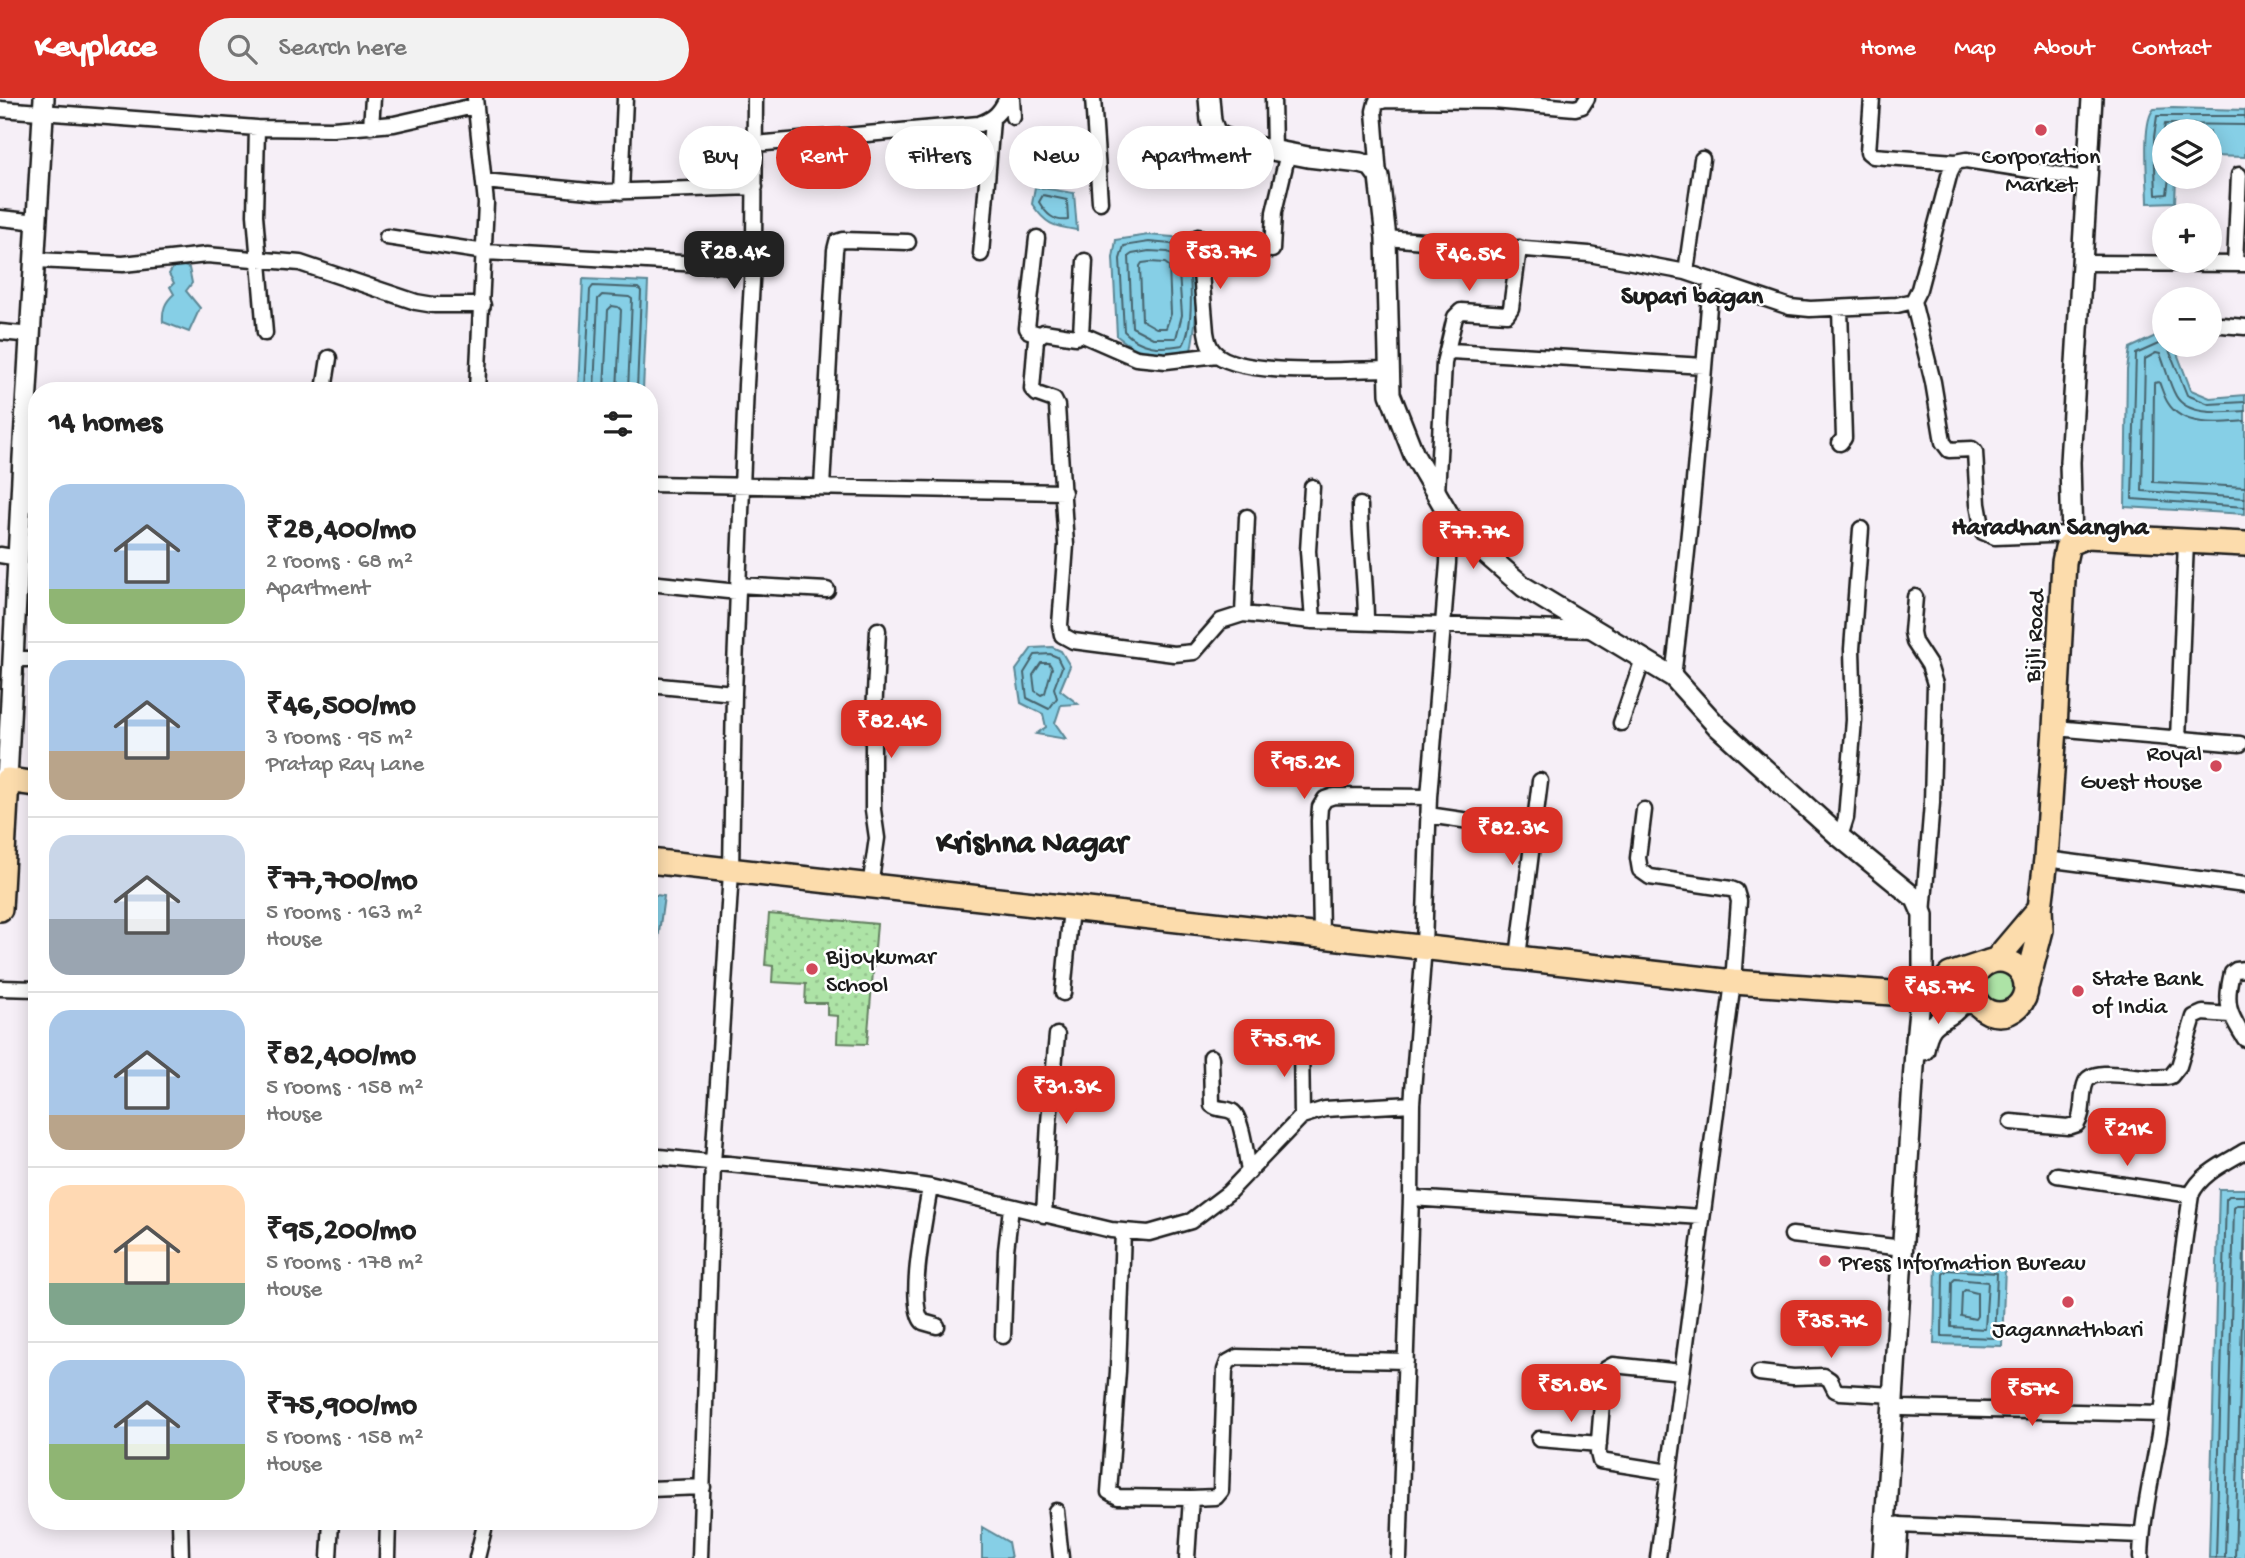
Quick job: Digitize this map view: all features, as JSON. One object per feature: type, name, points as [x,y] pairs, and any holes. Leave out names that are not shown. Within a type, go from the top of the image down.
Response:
[{"type":"main road","points":[[2072,538],[2104,536],[2245,544]]},
{"type":"main road","name":"Bijli Road","points":[[2026,984],[2040,941],[2040,908],[2055,728],[2061,586],[2067,548],[2072,538]]},
{"type":"main road","points":[[0,909],[4,780],[28,783]]},
{"type":"main road","points":[[658,862],[1733,982],[1927,994],[1969,1002],[1995,1014],[2014,1010],[2026,994],[2026,984],[2024,975],[2017,967],[2008,962],[1992,961],[1950,975],[1927,994]]},
{"type":"main road","points":[[1969,1002],[1974,976],[1980,968],[1992,961],[2040,908]]},
{"type":"street","points":[[371,127],[373,98]]},
{"type":"street","points":[[621,192],[625,98]]},
{"type":"street","points":[[755,98],[755,126]]},
{"type":"street","points":[[762,143],[979,124],[992,120],[1009,98]]},
{"type":"street","points":[[1009,98],[1013,117]]},
{"type":"street","points":[[1093,98],[1100,202]]},
{"type":"street","points":[[1209,98],[1215,132],[1241,144],[1371,166],[1379,177]]},
{"type":"street","points":[[1272,250],[1281,152],[1273,98]]},
{"type":"street","points":[[1587,98],[1583,106],[1575,108],[1493,99],[1385,100],[1376,103],[1374,111],[1386,238],[1390,394],[1414,455],[1449,515],[1476,547],[1524,587],[1673,677],[1717,726],[1840,836],[1910,893],[1916,899],[1923,915]]},
{"type":"street","points":[[1872,98],[1868,152],[1873,156],[1955,162],[1966,160],[2086,179]]},
{"type":"street","points":[[1955,162],[1919,289],[1913,301],[1933,382],[1943,442],[1949,450],[1972,449],[1975,452],[1978,504],[1983,532],[1995,537],[2072,538],[2070,462],[2092,98]]},
{"type":"street","points":[[0,109],[44,104],[257,128],[371,127],[394,124],[475,102],[484,181],[485,252],[478,382]]},
{"type":"street","points":[[31,382],[44,104]]},
{"type":"street","points":[[981,254],[992,120]]},
{"type":"street","points":[[257,128],[255,190],[265,333]]},
{"type":"street","points":[[1686,272],[1702,159]]},
{"type":"street","points":[[2083,263],[2240,264],[2239,175]]},
{"type":"street","points":[[484,181],[621,192],[701,189]]},
{"type":"street","points":[[700,1558],[713,1164],[731,872],[734,693],[755,189]]},
{"type":"street","points":[[0,218],[37,222]]},
{"type":"street","points":[[387,237],[485,252],[753,267]]},
{"type":"street","points":[[1198,237],[1206,332],[1208,342],[1220,356]]},
{"type":"street","points":[[1037,238],[1027,328],[1039,334],[1044,332],[1076,337],[1081,334]]},
{"type":"street","points":[[1386,238],[1589,254],[1686,272],[1790,307],[1840,309],[1897,306],[1913,301]]},
{"type":"street","points":[[822,487],[837,242],[908,242]]},
{"type":"street","points":[[1437,493],[1446,355],[1455,317],[1461,311],[1507,314],[1511,308],[1519,248]]},
{"type":"street","points":[[36,260],[123,264],[207,255],[232,256],[300,263],[416,302],[434,305],[483,305]]},
{"type":"street","points":[[1081,334],[1086,261]]},
{"type":"street","points":[[1673,677],[1690,533],[1712,279]]},
{"type":"street","points":[[1840,309],[1844,438],[1840,443]]},
{"type":"street","points":[[2222,326],[2245,327]]},
{"type":"street","points":[[0,332],[32,335]]},
{"type":"street","points":[[1039,334],[1036,339],[1031,389],[1054,400],[1057,406],[1066,545],[1060,631],[1065,639],[1183,654],[1199,648],[1221,621],[1243,614],[1314,621],[1598,630]]},
{"type":"street","points":[[1081,334],[1136,358],[1166,361],[1220,356],[1259,368],[1283,370],[1388,369]]},
{"type":"street","points":[[1446,355],[1457,350],[1704,366]]},
{"type":"street","points":[[325,382],[329,358]]},
{"type":"street","points":[[4,780],[13,659],[9,556],[28,467]]},
{"type":"street","points":[[658,484],[1064,492]]},
{"type":"street","points":[[1312,487],[1308,551],[1314,621]]},
{"type":"street","points":[[1360,505],[1366,622]]},
{"type":"street","points":[[1399,1558],[1412,1104],[1424,946],[1429,797],[1444,625],[1449,515]]},
{"type":"street","points":[[1243,614],[1247,517]]},
{"type":"street","points":[[1840,836],[1846,818],[1854,720],[1852,649],[1861,529]]},
{"type":"street","points":[[2178,738],[2186,542]]},
{"type":"street","points":[[658,584],[827,590]]},
{"type":"street","points":[[1896,1558],[1903,1248],[1914,1051],[1927,994],[1923,915],[1932,803],[1935,684],[1929,665],[1914,642],[1914,597]]},
{"type":"street","points":[[870,887],[877,838],[873,810],[877,630]]},
{"type":"street","points":[[13,659],[28,659]]},
{"type":"street","points":[[1622,723],[1643,659]]},
{"type":"street","points":[[658,686],[734,693]]},
{"type":"street","points":[[2055,728],[2240,744]]},
{"type":"street","points":[[1518,957],[1540,781]]},
{"type":"street","points":[[1321,935],[1319,821],[1320,807],[1325,799],[1334,796],[1429,797]]},
{"type":"street","points":[[1644,810],[1638,858],[1640,870],[1650,877],[1731,889],[1738,895],[1733,982],[1658,1558]]},
{"type":"street","points":[[1428,815],[1497,825]]},
{"type":"street","points":[[2046,859],[2245,885]]},
{"type":"street","points":[[1063,993],[1071,908]]},
{"type":"street","points":[[2245,969],[2235,970],[2232,974],[2228,1007],[2245,1039]]},
{"type":"street","points":[[0,988],[28,989]]},
{"type":"street","points":[[1883,1558],[1898,1401],[1925,1044],[1934,1023],[1969,1002]]},
{"type":"street","points":[[2011,1122],[2068,1127],[2077,1124],[2081,1117],[2085,1083],[2090,1076],[2100,1073],[2164,1079],[2171,1076],[2179,1066],[2194,1017],[2203,1013],[2230,1015]]},
{"type":"street","points":[[1044,1215],[1057,1035]]},
{"type":"street","points":[[1301,1041],[1301,1116]]},
{"type":"street","points":[[1211,1057],[1212,1105],[1216,1109],[1230,1110],[1238,1117],[1249,1172]]},
{"type":"street","points":[[658,1157],[868,1178],[930,1188],[1123,1231],[1149,1233],[1191,1221],[1228,1193],[1301,1116],[1325,1109],[1412,1104]]},
{"type":"street","points":[[2141,1558],[2141,1535],[2162,1413],[2172,1316],[2191,1195],[2195,1185],[2204,1177],[2245,1151]]},
{"type":"street","points":[[2057,1175],[2191,1195]]},
{"type":"street","points":[[930,1188],[918,1263],[916,1304],[919,1318],[937,1326]]},
{"type":"street","points":[[1411,1198],[1702,1217]]},
{"type":"street","points":[[1003,1336],[1006,1250],[1011,1208]]},
{"type":"street","points":[[1123,1231],[1118,1371],[1109,1492],[1118,1497],[1216,1497],[1221,1491],[1224,1370],[1231,1359],[1406,1361]]},
{"type":"street","points":[[1792,1235],[1903,1248]]},
{"type":"street","points":[[1669,1472],[1604,1463],[1598,1458],[1604,1379],[1609,1366],[1619,1364],[1682,1372]]},
{"type":"street","points":[[1759,1373],[1802,1378],[1824,1376],[1840,1392],[1898,1401],[2162,1413]]},
{"type":"street","points":[[1539,1439],[1599,1444]]},
{"type":"street","points":[[658,1489],[703,1487]]},
{"type":"street","points":[[1187,1558],[1191,1498]]},
{"type":"street","points":[[1056,1511],[1061,1558]]},
{"type":"street","points":[[1898,1525],[2141,1535]]},
{"type":"street","points":[[180,1530],[181,1558]]},
{"type":"street","points":[[329,1558],[331,1530]]},
{"type":"street","points":[[387,1558],[388,1530]]},
{"type":"street","points":[[477,1558],[484,1530]]},
{"type":"green space","points":[[769,914],[877,924],[867,1044],[837,1043],[838,1016],[827,1015],[827,1003],[805,1003],[806,984],[772,982],[773,966],[765,965]]},
{"type":"green space","points":[[1998,970],[2009,975],[2014,986],[2009,997],[1998,1002],[1987,997],[1982,986],[1987,975]]},
{"type":"water","points":[[2154,109],[2245,110],[2245,157],[2222,156],[2222,119],[2152,119],[2152,189],[2176,189],[2175,202],[2148,203],[2146,139]]},
{"type":"water","points":[[1035,189],[1074,193],[1077,230],[1056,226],[1046,220],[1032,204]]},
{"type":"water","points":[[1148,235],[1173,237],[1191,247],[1197,299],[1191,351],[1152,353],[1135,348],[1117,336],[1113,258],[1116,240]]},
{"type":"water","points":[[176,263],[189,268],[192,283],[186,291],[200,308],[189,332],[163,322],[165,306],[174,294],[170,287],[174,283],[169,274]]},
{"type":"water","points":[[583,279],[648,282],[643,382],[578,382]]},
{"type":"water","points":[[2152,338],[2152,357],[2178,357],[2191,390],[2210,398],[2245,395],[2245,514],[2125,507],[2127,370],[2130,348]]},
{"type":"water","points":[[1052,647],[1061,651],[1070,666],[1060,690],[1078,704],[1061,705],[1055,723],[1066,739],[1036,734],[1046,727],[1043,714],[1021,703],[1016,670],[1032,648]]},
{"type":"water","points":[[658,895],[664,896],[658,940]]},
{"type":"water","points":[[2219,1189],[2245,1189],[2245,1558],[2209,1558]]},
{"type":"water","points":[[1936,1263],[2005,1265],[2002,1346],[1934,1344]]},
{"type":"water","points":[[982,1527],[1008,1542],[1011,1558],[982,1558]]},
{"type":"place","name":"Corporation Market","points":[[2041,130]]},
{"type":"place","name":"Royal Guest House","points":[[2216,766]]},
{"type":"place","name":"Bijoykumar School","points":[[812,969]]},
{"type":"place","name":"State Bank of India","points":[[2078,991]]},
{"type":"place","name":"Press Information Bureau","points":[[1825,1261]]},
{"type":"place","name":"Jagannathbari","points":[[2068,1302]]},
{"type":"district","name":"Supari bagan","points":[[1692,294]]},
{"type":"district","name":"Haradhan Sangha","points":[[2050,525]]},
{"type":"district","name":"Krishna Nagar","points":[[1032,840]]}]
